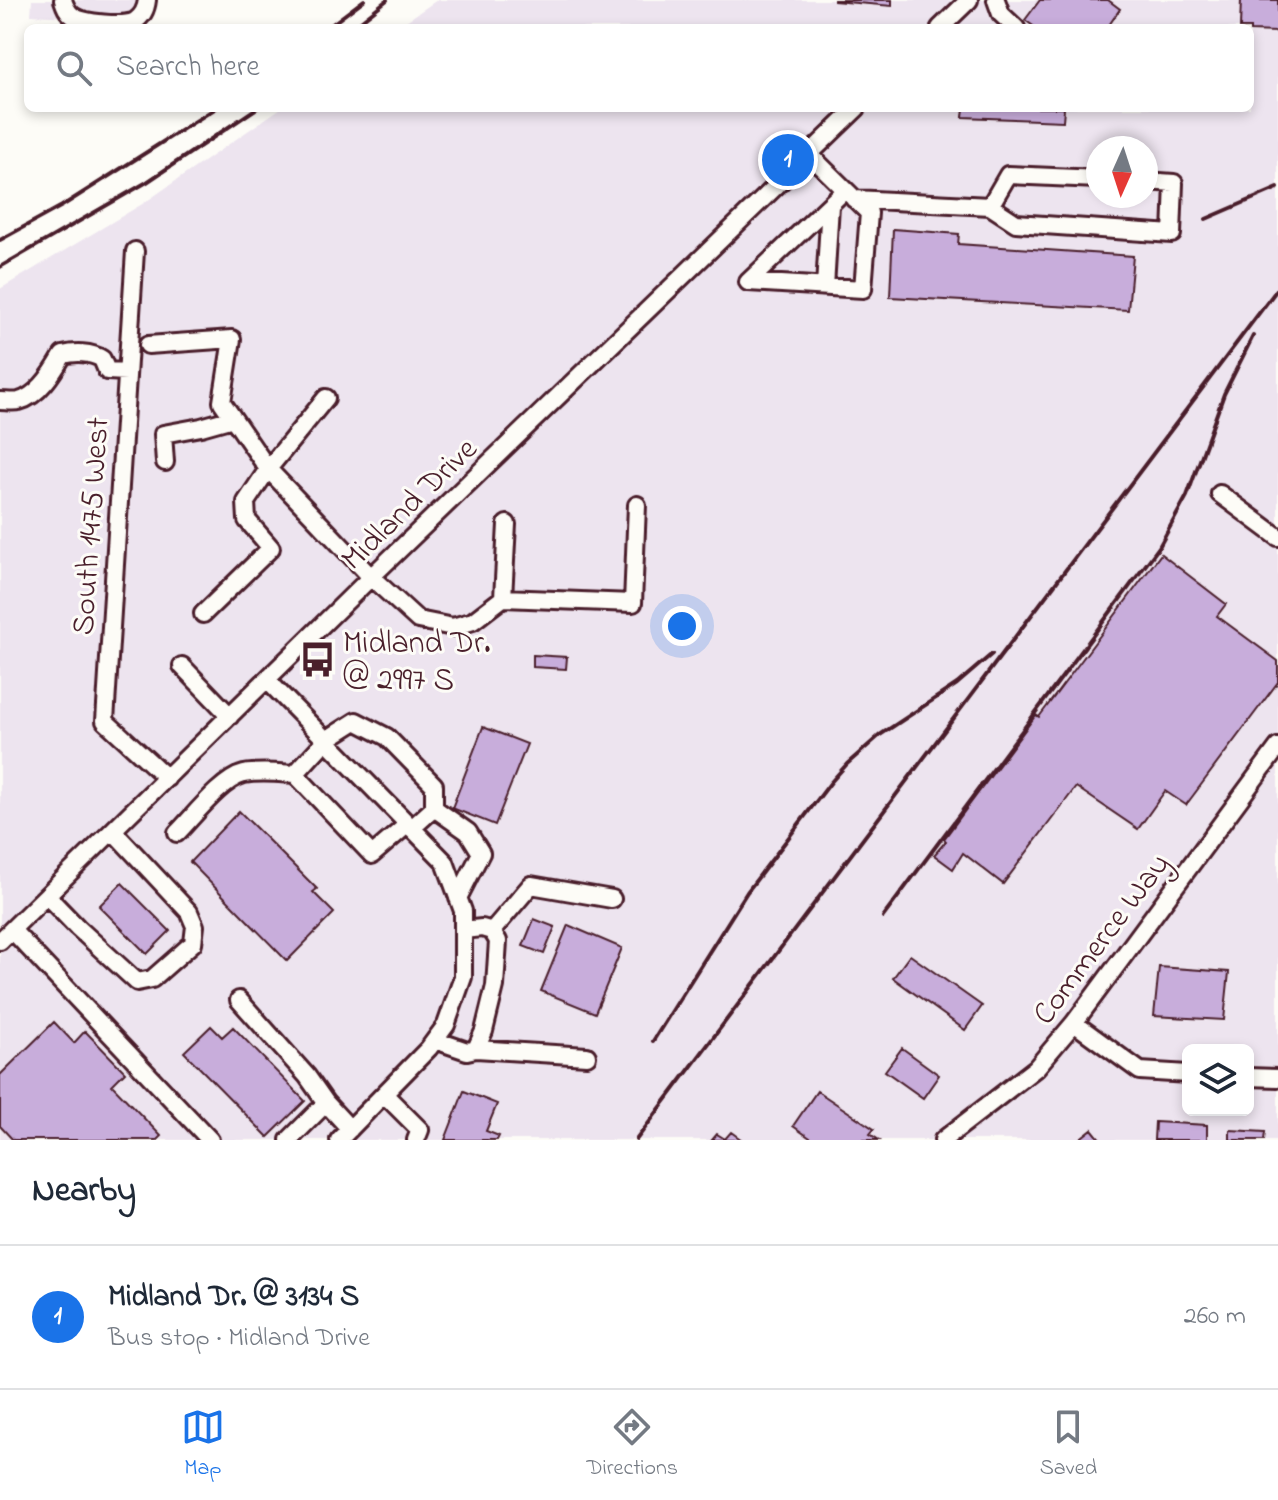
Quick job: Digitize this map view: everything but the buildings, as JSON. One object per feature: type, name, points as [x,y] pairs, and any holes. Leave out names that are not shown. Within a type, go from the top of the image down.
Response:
[{"type":"street","points":[[63,0],[68,12],[81,20],[126,24],[143,14],[147,0]]},
{"type":"street","points":[[944,24],[969,0]]},
{"type":"street","points":[[996,0],[1001,14],[1012,24]]},
{"type":"street","name":"Midland Drive","points":[[6,935],[853,112]]},
{"type":"street","points":[[809,154],[850,194],[869,213],[863,289],[748,282],[830,205],[850,194],[990,206],[1016,223],[1172,234],[1174,183],[1158,182]]},
{"type":"street","points":[[990,206],[1008,175],[1086,178]]},
{"type":"street","points":[[825,287],[830,205]]},
{"type":"street","name":"South 1475 West","points":[[135,251],[105,721],[167,778]]},
{"type":"street","points":[[148,345],[232,339],[222,402],[268,469],[371,577],[418,620],[453,627],[473,621],[503,598],[633,603],[637,505]]},
{"type":"street","points":[[0,401],[20,401],[39,389],[54,372],[63,355],[68,353],[94,355],[102,359],[107,371],[127,372]]},
{"type":"street","points":[[203,614],[271,548],[247,520],[246,502],[268,469],[326,398]]},
{"type":"street","points":[[165,462],[163,434],[233,418]]},
{"type":"street","points":[[1220,494],[1278,537]]},
{"type":"street","points":[[503,598],[507,524]]},
{"type":"street","points":[[182,666],[230,716]]},
{"type":"street","points":[[239,1000],[307,1076],[344,1134],[435,1040],[446,1025],[463,977],[463,911],[445,862],[267,680]]},
{"type":"street","points":[[295,774],[326,740],[356,721],[387,737],[434,785],[434,808]]},
{"type":"street","name":"Commerce Way","points":[[943,1140],[1036,1068],[1074,1023],[1278,747]]},
{"type":"street","points":[[177,833],[222,787],[239,775],[255,773],[295,774],[372,855],[434,808]]},
{"type":"street","points":[[434,808],[468,832],[481,853],[458,898]]},
{"type":"street","points":[[47,896],[137,982],[152,979],[193,943],[195,926],[189,912],[113,831]]},
{"type":"street","points":[[492,931],[531,885],[612,899]]},
{"type":"street","points":[[463,930],[482,928],[492,931],[498,941],[495,986],[484,1031],[476,1049]]},
{"type":"street","points":[[6,935],[210,1140]]},
{"type":"street","points":[[1074,1023],[1140,1071],[1182,1074]]},
{"type":"street","points":[[435,1040],[467,1051],[587,1056]]},
{"type":"street","points":[[1254,1077],[1278,1078]]},
{"type":"street","points":[[384,1094],[420,1130],[416,1140]]},
{"type":"street","points":[[289,1140],[326,1103]]},
{"type":"shaded area","points":[[32,0],[145,0],[144,21],[31,15]]},
{"type":"shaded area","points":[[437,0],[1278,0],[1278,1140],[0,1140],[0,289],[144,203],[275,112],[1254,112],[1254,24],[402,24]]},
{"type":"railway","points":[[332,24],[364,0]]},
{"type":"railway","points":[[357,24],[387,0]]},
{"type":"railway","points":[[0,240],[62,206],[210,112]]},
{"type":"railway","points":[[0,267],[147,182],[251,112]]},
{"type":"railway","points":[[1206,219],[1278,188]]},
{"type":"railway","points":[[636,1140],[1278,288]]},
{"type":"railway","points":[[883,917],[1159,547],[1187,496],[1224,394],[1253,336]]},
{"type":"railway","points":[[653,1041],[747,892],[831,782],[880,735],[957,684],[992,654]]},
{"type":"place","name":"Midland Dr. @ 3134 S","points":[[788,160]]},
{"type":"place","name":"Midland Dr. @ 2997 S","points":[[317,659]]}]
